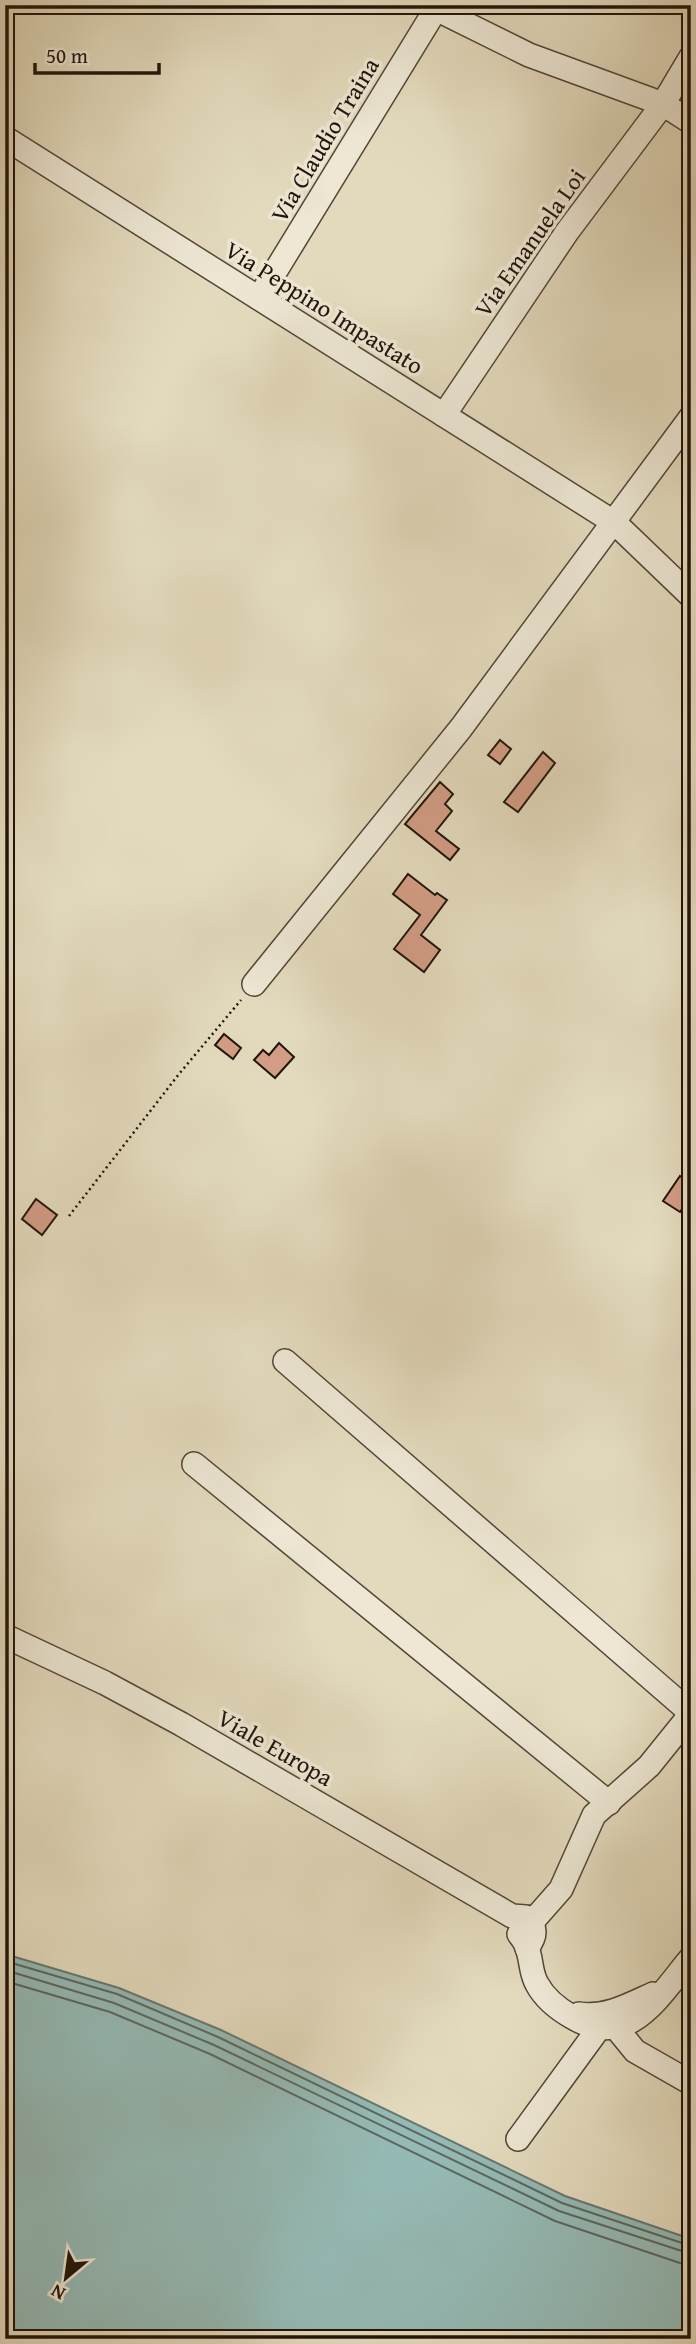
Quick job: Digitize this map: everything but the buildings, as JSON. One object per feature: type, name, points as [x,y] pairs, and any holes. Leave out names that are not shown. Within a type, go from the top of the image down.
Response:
[{"type":"street","points":[[438,8],[529,55],[663,104],[691,122]]},
{"type":"street","name":"Via Claudio Traina","points":[[259,298],[438,8]]},
{"type":"street","name":"Via Emanuela Loi","points":[[444,415],[567,232],[663,104],[691,57]]},
{"type":"street","name":"Via Peppino Impastato","points":[[5,138],[615,523],[691,596]]},
{"type":"street","points":[[254,984],[461,729],[690,419]]},
{"type":"street","points":[[285,1361],[691,1714],[649,1766],[594,1815],[561,1889],[517,1917],[535,1938],[527,1948],[530,1970],[546,1998],[583,2024],[608,2028],[631,2024],[649,2008],[691,1958]]},
{"type":"street","points":[[194,1464],[609,1803]]},
{"type":"street","name":"Viale Europa","points":[[5,1636],[105,1682],[517,1917]]},
{"type":"street","points":[[562,2011],[600,2014],[617,2011],[666,1989]]},
{"type":"street","points":[[608,2028],[635,2051],[691,2083]]},
{"type":"street","points":[[518,2139],[608,2028]]},
{"type":"path","points":[[69,1216],[179,1074],[254,984]]},
{"type":"water","points":[[5,1954],[119,1988],[221,2030],[565,2196],[691,2239],[691,2339],[5,2339]]}]
